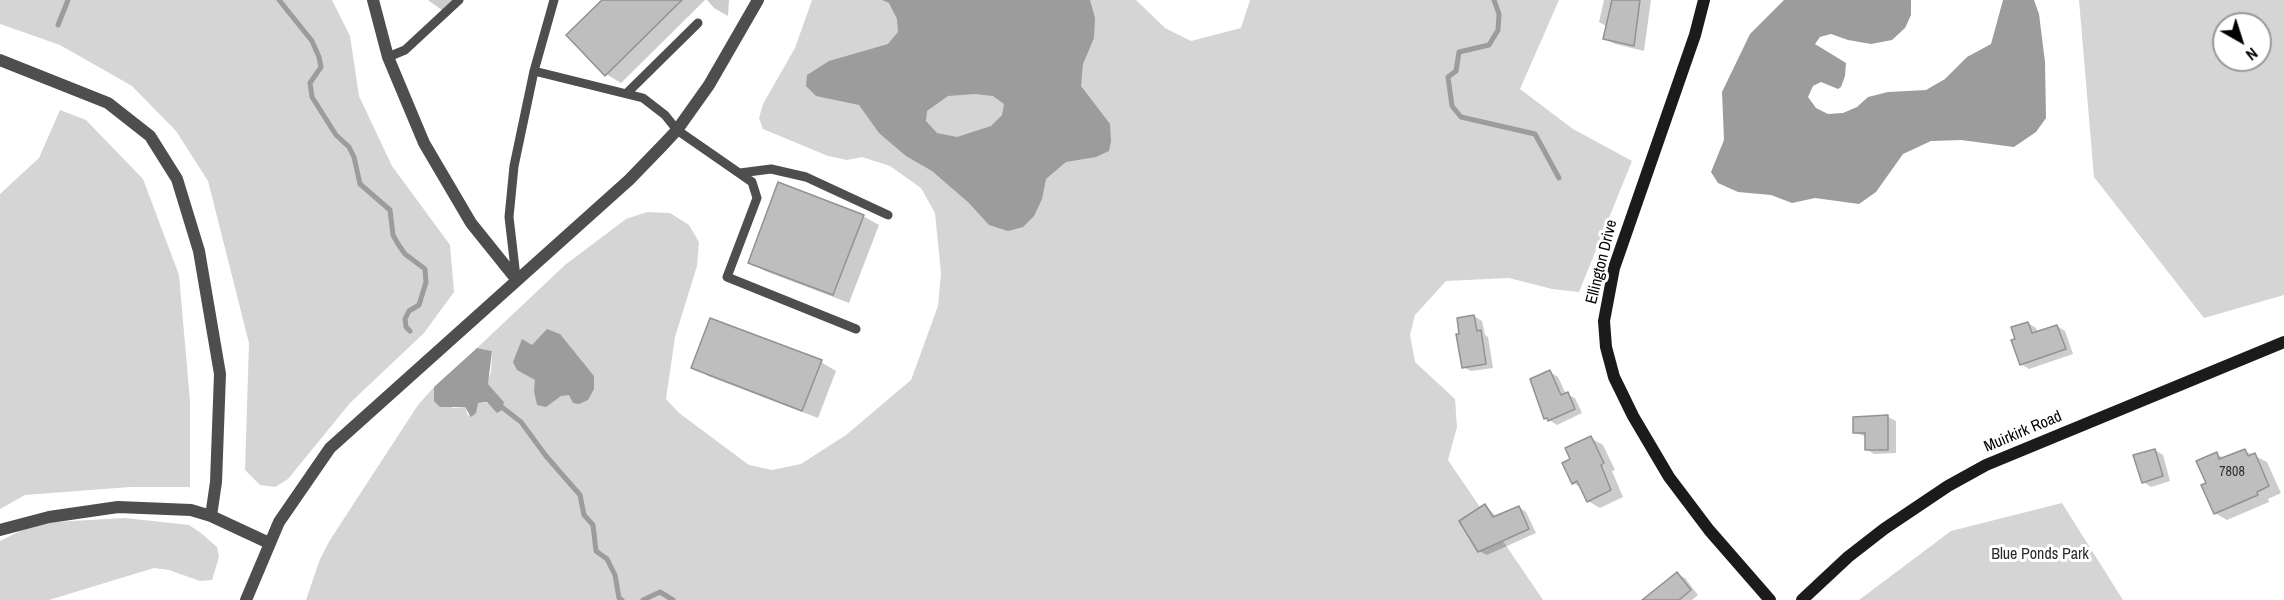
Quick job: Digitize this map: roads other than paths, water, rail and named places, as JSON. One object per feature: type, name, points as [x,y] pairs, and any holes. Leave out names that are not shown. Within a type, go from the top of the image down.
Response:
[{"type":"street","points":[[373,0],[388,57],[424,143],[471,223],[516,279]]},
{"type":"street","points":[[246,600],[269,543],[296,495],[330,448],[629,180],[677,130],[715,75],[758,0]]},
{"type":"street","name":"Ellington Drive","points":[[1704,0],[1695,35],[1614,268],[1604,321],[1606,347],[1614,377],[1632,416],[1669,477],[1708,530],[1770,600]]},
{"type":"street","points":[[0,60],[108,103],[150,136],[177,178],[199,251],[220,374],[216,482],[211,516]]},
{"type":"street","name":"Muirkirk Road","points":[[1802,600],[1848,557],[1884,529],[1932,496],[1986,465],[2284,342]]},
{"type":"street","points":[[0,530],[49,517],[118,507],[191,510],[211,516],[269,543]]},
{"type":"lane","points":[[388,57],[405,50],[459,0]]},
{"type":"lane","points":[[516,279],[509,230],[510,195],[534,71],[555,0]]},
{"type":"lane","points":[[627,93],[698,23]]},
{"type":"lane","points":[[534,71],[643,98],[665,115],[677,130],[752,182],[758,198],[727,277],[856,329]]},
{"type":"lane","points":[[740,173],[771,169],[806,177],[888,215]]},
{"type":"waterway","points":[[58,25],[68,0]]},
{"type":"waterway","points":[[279,0],[312,41],[319,57],[321,67],[310,83],[312,97],[336,135],[349,147],[354,157],[360,184],[390,210],[393,235],[398,244],[405,254],[425,269],[426,282],[419,305],[409,311],[405,319],[406,327],[410,331]]},
{"type":"waterway","points":[[1494,0],[1499,14],[1498,30],[1489,45],[1459,52],[1456,71],[1448,77],[1452,106],[1461,117],[1535,134],[1559,178]]},
{"type":"waterway","points":[[503,408],[521,422],[546,456],[580,495],[584,515],[593,525],[596,551],[607,559],[615,575],[619,598],[622,600]]},
{"type":"waterway","points":[[643,600],[660,592],[673,600]]},
{"type":"park label","name":"Blue Ponds Park","points":[[2040,555]]}]
